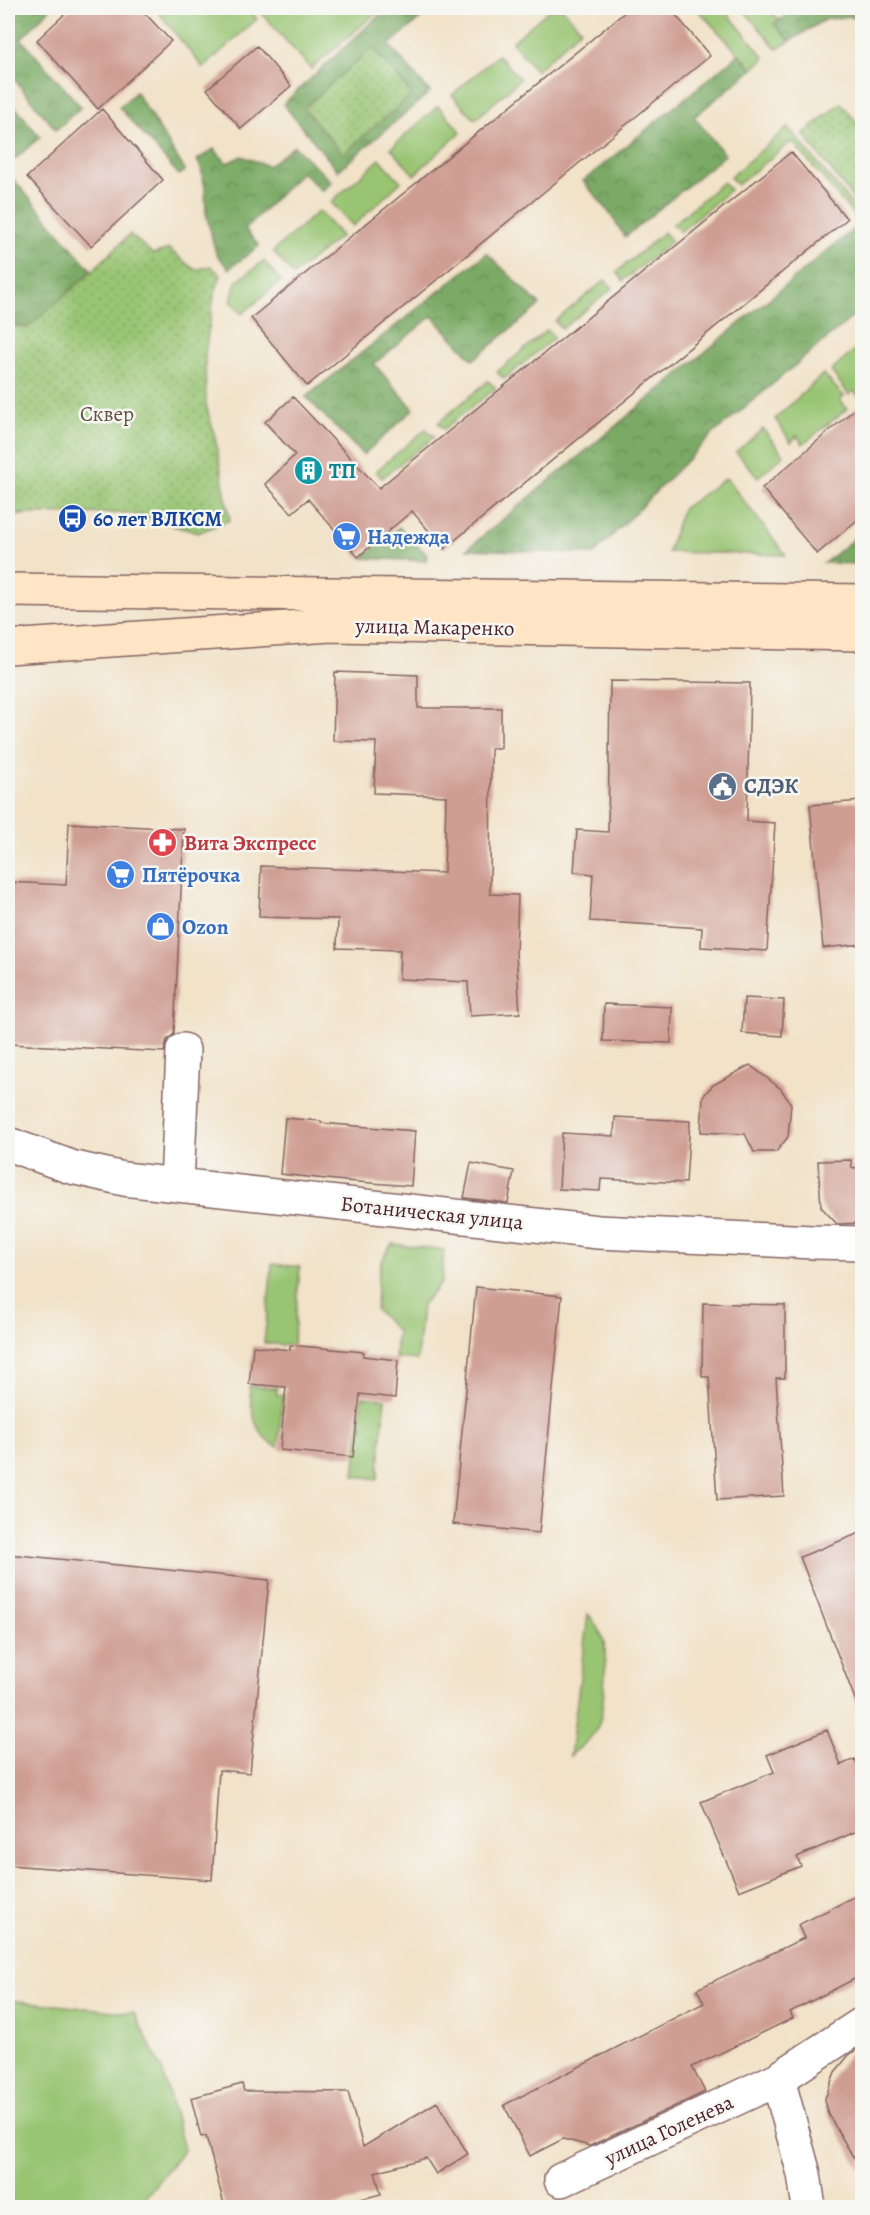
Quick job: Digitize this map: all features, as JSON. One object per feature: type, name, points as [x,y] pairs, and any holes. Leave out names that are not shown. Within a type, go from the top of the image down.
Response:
[{"type":"street","name":"улица Макаренко","points":[[8,591],[862,601]]},
{"type":"street","name":"улица Макаренко","points":[[8,647],[331,625],[862,634]]},
{"type":"street","points":[[177,1185],[183,1050]]},
{"type":"street","name":"Ботаническая улица","points":[[8,1143],[71,1167],[124,1179],[598,1232],[862,1243]]},
{"type":"street","name":"улица Голенева","points":[[561,2180],[778,2079],[862,2024]]},
{"type":"street","points":[[778,2079],[804,2174],[809,2208]]},
{"type":"green space","points":[[8,8],[51,8],[21,39],[81,107],[56,130],[8,72]]},
{"type":"green space","points":[[155,8],[247,8],[257,19],[203,68]]},
{"type":"green space","points":[[257,8],[382,8],[311,69]]},
{"type":"green space","points":[[387,8],[433,8],[389,45],[430,92],[338,171],[283,104]]},
{"type":"green space","points":[[551,8],[562,8],[581,29],[536,71],[512,42]]},
{"type":"green space","points":[[696,8],[723,8],[765,58],[753,69]]},
{"type":"green space","points":[[742,8],[769,8],[779,20],[775,24],[790,41],[777,49]]},
{"type":"green space","points":[[796,8],[862,8],[862,22],[849,16],[824,20],[790,41],[774,24]]},
{"type":"green space","points":[[372,48],[412,94],[343,154],[304,108]]},
{"type":"green space","points":[[739,54],[753,69],[694,117],[725,155],[625,237],[609,212],[583,181]]},
{"type":"green space","points":[[498,55],[520,79],[475,120],[452,95]]},
{"type":"green space","points":[[136,92],[185,170],[179,175],[119,107]]},
{"type":"green space","points":[[8,98],[40,137],[13,161],[8,155]]},
{"type":"green space","points":[[841,103],[862,129],[862,210],[803,134]]},
{"type":"green space","points":[[438,106],[461,132],[414,175],[391,148]]},
{"type":"green space","points":[[788,127],[859,213],[855,217],[792,141],[737,185],[730,177]]},
{"type":"green space","points":[[294,146],[332,182],[322,191],[302,172],[245,229],[259,246],[229,269],[216,254],[206,213],[201,168],[197,160],[214,149],[227,163],[242,156],[268,166]]},
{"type":"green space","points":[[380,159],[401,182],[353,226],[331,202]]},
{"type":"green space","points":[[8,173],[92,271],[28,328],[8,324]]},
{"type":"green space","points":[[723,182],[730,190],[680,232],[673,224]]},
{"type":"green space","points":[[319,211],[341,236],[293,275],[273,251]]},
{"type":"green space","points":[[862,222],[862,309],[713,434],[594,554],[467,549]]},
{"type":"green space","points":[[664,232],[672,241],[623,281],[617,272]]},
{"type":"green space","name":"Сквер","points":[[130,234],[153,254],[169,249],[195,270],[211,266],[221,275],[214,296],[205,353],[206,405],[215,437],[230,520],[198,533],[130,513],[25,514],[8,518],[8,324],[28,328]]},
{"type":"green space","points":[[487,253],[540,305],[473,360],[432,316],[374,364],[414,409],[363,455],[306,397]]},
{"type":"green space","points":[[264,261],[281,281],[242,314],[231,301],[236,282]]},
{"type":"green space","points":[[605,280],[613,288],[562,329],[555,321]]},
{"type":"green space","points":[[547,330],[554,338],[504,379],[497,372]]},
{"type":"green space","points":[[862,344],[862,396],[860,398],[854,391],[849,395],[831,371]]},
{"type":"green space","points":[[823,374],[844,396],[840,400],[847,409],[803,444],[797,436],[791,442],[775,419]]},
{"type":"green space","points":[[488,381],[496,388],[444,429],[438,423]]},
{"type":"green space","points":[[426,429],[434,437],[382,478],[376,471]]},
{"type":"green space","points":[[763,429],[784,455],[758,477],[736,452]]},
{"type":"green space","points":[[726,478],[786,555],[668,552],[682,509]]},
{"type":"green space","points":[[399,527],[427,555],[426,561],[362,558]]},
{"type":"green space","points":[[862,532],[862,564],[824,563]]},
{"type":"green space","points":[[392,1244],[444,1250],[442,1282],[422,1305],[417,1360],[395,1358],[397,1331],[376,1310],[380,1267]]},
{"type":"green space","points":[[272,1264],[300,1267],[293,1346],[264,1343]]},
{"type":"green space","points":[[249,1386],[277,1388],[277,1395],[283,1395],[278,1447],[263,1436],[255,1421]]},
{"type":"green space","points":[[362,1397],[385,1399],[378,1479],[354,1476]]},
{"type":"green space","points":[[588,1614],[598,1627],[604,1642],[605,1671],[602,1709],[593,1735],[570,1756]]},
{"type":"green space","points":[[8,2000],[134,2013],[162,2069],[184,2149],[140,2204],[86,2208],[8,2207]]},
{"type":"building","points":[[71,8],[140,8],[171,41],[98,109],[37,40]]},
{"type":"building","points":[[630,8],[670,8],[710,56],[307,386],[251,318]]},
{"type":"building","points":[[257,46],[291,86],[241,129],[207,89]]},
{"type":"building","points":[[102,109],[163,180],[91,246],[27,177]]},
{"type":"building","points":[[791,152],[847,219],[444,549],[412,511],[358,557],[308,499],[292,513],[265,484],[295,455],[265,422],[293,397],[379,488]]},
{"type":"building","points":[[862,403],[862,516],[817,554],[762,488]]},
{"type":"building","points":[[335,672],[418,675],[418,708],[501,708],[501,748],[491,748],[490,894],[518,895],[516,953],[520,1013],[470,1016],[468,982],[399,979],[400,950],[337,948],[338,919],[259,917],[261,866],[444,873],[446,796],[374,793],[376,742],[333,741]]},
{"type":"building","points":[[610,681],[750,683],[747,821],[775,823],[767,951],[701,947],[702,928],[590,921],[593,874],[574,872],[577,830],[608,832]]},
{"type":"building","points":[[862,801],[862,944],[823,948],[810,805]]},
{"type":"building","points":[[69,823],[184,829],[174,1034],[167,1040],[164,1052],[8,1044],[8,882],[66,885]]},
{"type":"building","points":[[744,998],[784,1000],[782,1036],[742,1033]]},
{"type":"building","points":[[604,1004],[672,1007],[671,1043],[603,1041]]},
{"type":"building","points":[[750,1065],[781,1089],[791,1104],[788,1137],[776,1152],[754,1152],[745,1134],[701,1132],[703,1096],[713,1085]]},
{"type":"building","points":[[615,1117],[690,1121],[686,1183],[601,1179],[600,1191],[559,1189],[562,1133],[614,1136]]},
{"type":"building","points":[[285,1118],[415,1131],[411,1186],[280,1174]]},
{"type":"building","points":[[851,1160],[852,1168],[862,1167],[862,1223],[837,1224],[821,1207],[818,1161]]},
{"type":"building","points":[[471,1163],[514,1171],[508,1203],[464,1198]]},
{"type":"building","points":[[476,1287],[562,1296],[539,1533],[453,1524]]},
{"type":"building","points":[[703,1303],[785,1305],[785,1378],[776,1378],[784,1496],[717,1500],[709,1377],[702,1377]]},
{"type":"building","points":[[290,1345],[364,1352],[363,1356],[398,1360],[395,1398],[360,1394],[353,1457],[280,1450],[286,1387],[249,1384],[253,1346],[290,1350]]},
{"type":"building","points":[[862,1532],[862,1712],[860,1712],[800,1557]]},
{"type":"building","points":[[8,1554],[269,1580],[250,1773],[219,1770],[212,1880],[8,1865]]},
{"type":"building","points":[[827,1730],[841,1765],[855,1759],[862,1777],[862,1829],[797,1857],[801,1866],[739,1891],[701,1802],[774,1772],[767,1755]]},
{"type":"building","points":[[862,1893],[862,1975],[790,2012],[793,2018],[692,2067],[705,2092],[590,2146],[563,2139],[530,2156],[504,2105],[704,2003],[697,1989],[804,1938],[798,1925]]},
{"type":"building","points":[[862,2046],[862,2172],[828,2114],[824,2101],[835,2072],[849,2055]]},
{"type":"building","points":[[242,2084],[244,2091],[348,2092],[363,2147],[437,2102],[468,2154],[436,2174],[426,2158],[375,2172],[381,2194],[326,2208],[225,2208],[206,2136],[201,2137],[191,2098]]},
{"type":"place","name":"ТП","points":[[308,471]]},
{"type":"place","name":"60 лет ВЛКСМ","points":[[72,519]]},
{"type":"place","name":"Надежда","points":[[346,537]]},
{"type":"place","name":"СДЭК","points":[[723,786]]},
{"type":"place","name":"Вита Экспресс","points":[[163,843]]},
{"type":"place","name":"Пятёрочка","points":[[121,875]]},
{"type":"place","name":"Ozon","points":[[161,927]]}]
